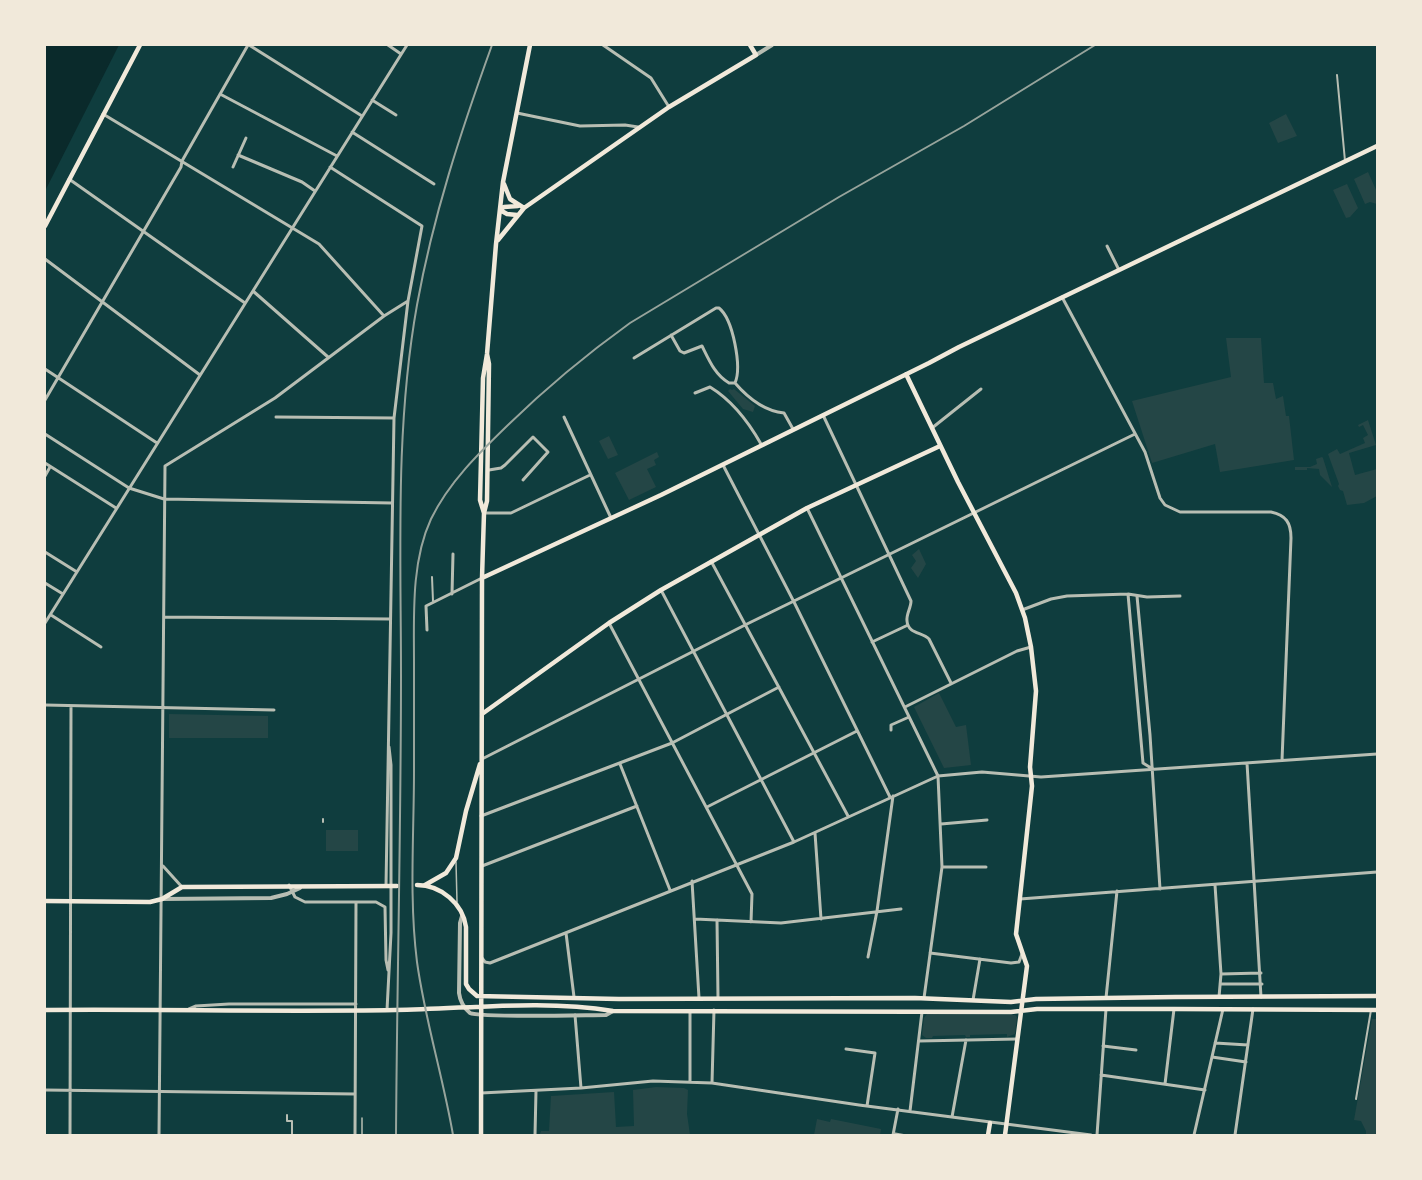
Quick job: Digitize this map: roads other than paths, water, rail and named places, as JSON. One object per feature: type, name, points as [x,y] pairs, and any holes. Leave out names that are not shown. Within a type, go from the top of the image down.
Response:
[{"type":"main road","points":[[45,226],[140,45]]},
{"type":"main road","points":[[484,513],[480,500],[484,364],[487,354],[503,182],[530,45]]},
{"type":"main road","points":[[496,244],[524,208],[669,106],[756,55],[750,45]]},
{"type":"main road","points":[[482,578],[1377,146]]},
{"type":"main road","points":[[503,182],[510,199],[518,206]]},
{"type":"main road","points":[[500,210],[504,207],[524,208]]},
{"type":"main road","points":[[500,210],[507,214],[518,215]]},
{"type":"main road","points":[[481,1135],[479,996],[482,578],[487,470],[489,364],[487,354]]},
{"type":"main road","points":[[906,374],[940,446],[1016,593],[1031,647],[1036,691],[1031,776],[1016,934],[1027,966],[1005,1135]]},
{"type":"main road","points":[[482,714],[609,623],[660,590],[807,508],[940,446]]},
{"type":"main road","points":[[425,885],[446,873],[456,858],[466,811],[482,759]]},
{"type":"main road","points":[[417,885],[425,885],[457,903],[466,927],[466,984],[479,996],[619,999],[924,998],[973,1000],[1377,996]]},
{"type":"main road","points":[[45,901],[150,902],[162,899],[182,887],[397,886]]},
{"type":"main road","points":[[768,998],[766,1005],[768,1011]]},
{"type":"main road","points":[[864,1011],[867,1005],[865,998]]},
{"type":"main road","points":[[45,1010],[393,1011],[478,1006],[571,1005],[613,1011],[1374,1010]]},
{"type":"main road","points":[[988,1135],[990,1123]]},
{"type":"street","points":[[45,400],[104,301],[249,45],[362,117]]},
{"type":"street","points":[[388,45],[401,54]]},
{"type":"street","points":[[45,624],[407,45]]},
{"type":"street","points":[[603,45],[651,78],[669,106]]},
{"type":"street","points":[[756,55],[772,45]]},
{"type":"street","points":[[1337,75],[1345,161]]},
{"type":"street","points":[[220,94],[337,156]]},
{"type":"street","points":[[372,100],[396,116]]},
{"type":"street","points":[[516,113],[580,126],[638,127]]},
{"type":"street","points":[[103,114],[319,244],[384,316]]},
{"type":"street","points":[[352,132],[434,184]]},
{"type":"street","points":[[233,166],[246,138]]},
{"type":"street","points":[[238,155],[302,182],[315,191]]},
{"type":"street","points":[[330,167],[422,226],[408,301],[394,418],[386,886]]},
{"type":"street","points":[[69,179],[245,303]]},
{"type":"street","points":[[1107,247],[1119,270]]},
{"type":"street","points":[[45,259],[200,375]]},
{"type":"street","points":[[253,291],[328,357]]},
{"type":"street","points":[[1062,297],[1144,452],[1160,498],[1165,505],[1180,512],[1280,514],[1290,524],[1292,538],[1282,760]]},
{"type":"street","points":[[159,1135],[165,468],[179,456],[275,398],[384,316],[408,301]]},
{"type":"street","points":[[634,358],[716,308],[722,309],[731,331],[736,356],[738,374],[735,383]]},
{"type":"street","points":[[671,335],[680,351],[684,353],[702,346],[713,368],[722,378],[729,383],[735,383],[743,392],[769,411],[784,413],[793,429]]},
{"type":"street","points":[[45,369],[157,443]]},
{"type":"street","points":[[695,393],[710,387],[723,395],[748,422],[761,444]]},
{"type":"street","points":[[932,428],[981,389]]},
{"type":"street","points":[[823,415],[911,601],[908,625],[912,630],[929,639],[951,683]]},
{"type":"street","points":[[276,417],[394,418]]},
{"type":"street","points":[[564,417],[610,518]]},
{"type":"street","points":[[45,434],[129,488],[164,499],[392,503]]},
{"type":"street","points":[[482,759],[745,625],[1135,434]]},
{"type":"street","points":[[487,470],[501,468],[533,437],[548,452],[523,480]]},
{"type":"street","points":[[45,463],[116,508]]},
{"type":"street","points":[[722,463],[891,796],[877,911],[868,957]]},
{"type":"street","points":[[45,476],[50,467]]},
{"type":"street","points":[[484,513],[511,513],[590,475]]},
{"type":"street","points":[[807,508],[938,776],[942,867],[924,998]]},
{"type":"street","points":[[45,552],[77,572]]},
{"type":"street","points":[[452,594],[453,554]]},
{"type":"street","points":[[711,561],[848,817]]},
{"type":"street","points":[[432,577],[433,602]]},
{"type":"street","points":[[426,628],[426,606],[482,578]]},
{"type":"street","points":[[45,583],[63,594]]},
{"type":"street","points":[[660,590],[794,842]]},
{"type":"street","points":[[1022,610],[1062,597],[1128,594],[1180,596]]},
{"type":"street","points":[[1128,594],[1143,763],[1152,769]]},
{"type":"street","points":[[1137,596],[1150,735],[1160,888]]},
{"type":"street","points":[[51,615],[101,647]]},
{"type":"street","points":[[164,617],[390,619]]},
{"type":"street","points":[[609,623],[752,894],[750,922]]},
{"type":"street","points":[[872,642],[908,625]]},
{"type":"street","points":[[905,708],[1017,651],[1031,647]]},
{"type":"street","points":[[481,816],[672,743],[779,687]]},
{"type":"street","points":[[45,705],[274,710]]},
{"type":"street","points":[[70,1135],[71,706]]},
{"type":"street","points":[[891,730],[891,725],[909,717]]},
{"type":"street","points":[[707,807],[857,731]]},
{"type":"street","points":[[1141,735],[1150,735]]},
{"type":"street","points":[[356,1010],[387,1010],[391,933],[391,765],[388,746]]},
{"type":"street","points":[[480,954],[485,962],[490,963],[794,842],[938,776],[982,772],[1041,777],[1377,754]]},
{"type":"street","points":[[1247,763],[1256,882],[1261,997]]},
{"type":"street","points":[[620,764],[670,891]]},
{"type":"street","points":[[481,866],[637,806]]},
{"type":"street","points":[[941,824],[987,820]]},
{"type":"street","points":[[815,833],[821,919]]},
{"type":"street","points":[[162,864],[182,887]]},
{"type":"street","points":[[942,867],[986,867]]},
{"type":"street","points":[[1020,899],[1377,872]]},
{"type":"street","points":[[692,881],[699,998]]},
{"type":"street","points":[[289,885],[295,897],[305,902],[376,903],[385,907],[388,972]]},
{"type":"street","points":[[162,899],[271,898],[304,885]]},
{"type":"street","points":[[1215,885],[1221,974],[1219,997]]},
{"type":"street","points":[[271,886],[277,889],[277,893],[271,898]]},
{"type":"street","points":[[1106,998],[1117,891]]},
{"type":"street","points":[[355,1135],[356,902]]},
{"type":"street","points":[[695,919],[781,923],[901,909]]},
{"type":"street","points":[[462,916],[459,993],[462,1004],[471,1013],[481,1015],[606,1015],[613,1011]]},
{"type":"street","points":[[717,920],[718,998]]},
{"type":"street","points":[[566,932],[574,997]]},
{"type":"street","points":[[930,953],[1016,963],[1021,959],[1022,952]]},
{"type":"street","points":[[973,1000],[980,959]]},
{"type":"street","points":[[1221,974],[1261,973]]},
{"type":"street","points":[[1220,984],[1262,984]]},
{"type":"street","points":[[185,1011],[196,1006],[229,1004],[356,1004]]},
{"type":"street","points":[[1097,1135],[1106,1009]]},
{"type":"street","points":[[1165,1084],[1174,1009]]},
{"type":"street","points":[[1194,1135],[1222,1009]]},
{"type":"street","points":[[1235,1135],[1253,1009]]},
{"type":"street","points":[[690,1010],[692,1082]]},
{"type":"street","points":[[712,1083],[714,1010]]},
{"type":"street","points":[[1356,1099],[1374,1010]]},
{"type":"street","points":[[910,1111],[922,1011]]},
{"type":"street","points":[[574,1015],[581,1088]]},
{"type":"street","points":[[919,1041],[1019,1039]]},
{"type":"street","points":[[952,1117],[966,1040]]},
{"type":"street","points":[[1215,1043],[1248,1046]]},
{"type":"street","points":[[1103,1046],[1136,1050]]},
{"type":"street","points":[[846,1049],[875,1053],[867,1106]]},
{"type":"street","points":[[1212,1057],[1246,1062]]},
{"type":"street","points":[[1101,1075],[1205,1090]]},
{"type":"street","points":[[481,1093],[581,1088],[653,1081],[712,1083],[990,1123],[1091,1135]]},
{"type":"street","points":[[45,1090],[355,1094]]},
{"type":"street","points":[[535,1135],[536,1091]]},
{"type":"street","points":[[894,1134],[898,1109]]},
{"type":"street","points":[[287,1115],[287,1121],[292,1121],[292,1135]]},
{"type":"lane","points":[[456,858],[457,903]]},
{"type":"lane","points":[[362,1118],[362,1135]]},
{"type":"lane","points":[[894,1134],[905,1135]]},
{"type":"railway","points":[[396,1135],[401,733],[400,536],[405,397],[417,305],[431,239],[459,142],[492,45]]},
{"type":"railway","points":[[453,1135],[420,984],[413,890],[415,589],[420,553],[438,505],[465,469],[522,411],[567,372],[630,323],[839,197],[964,126],[1095,45]]}]
